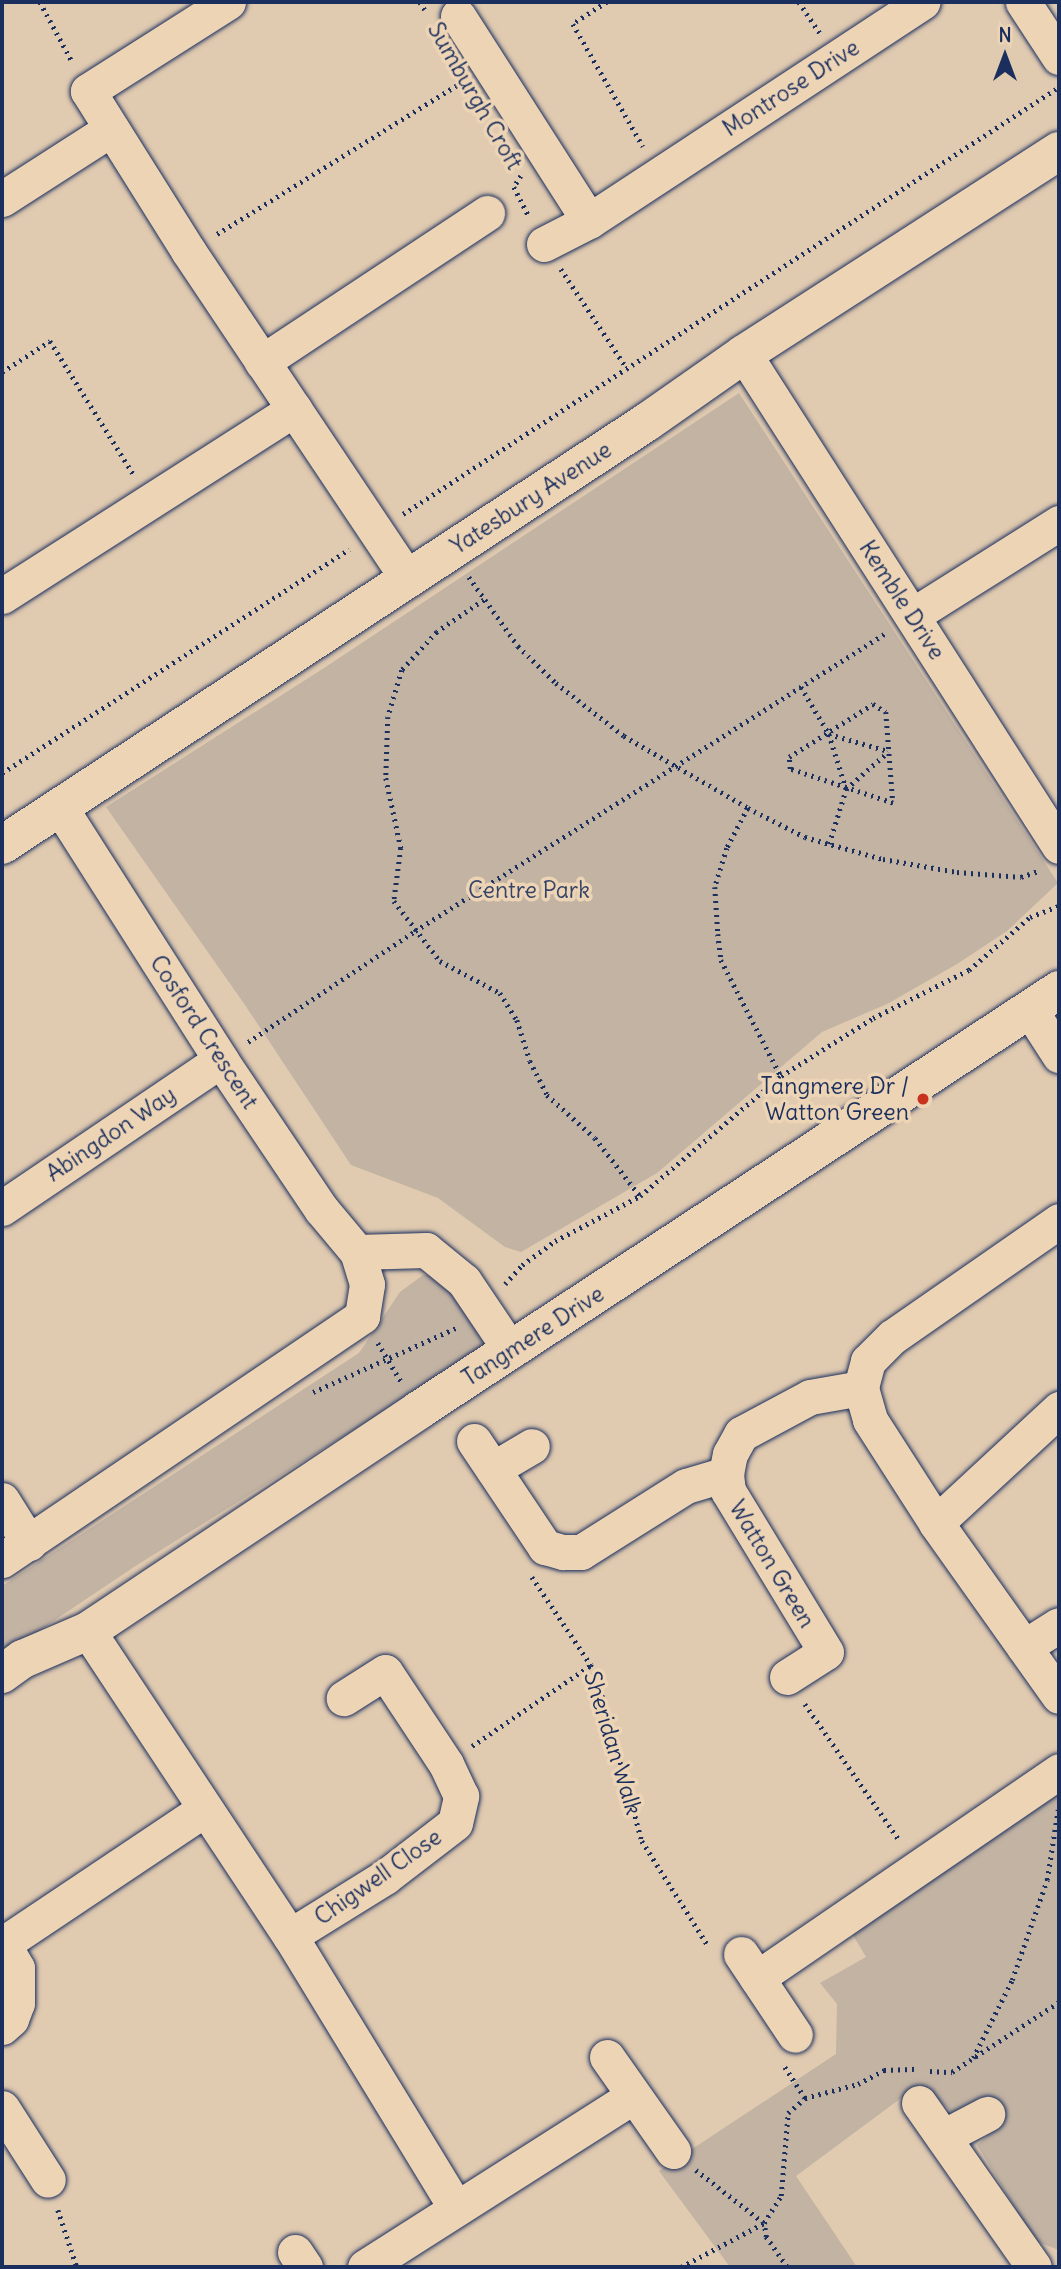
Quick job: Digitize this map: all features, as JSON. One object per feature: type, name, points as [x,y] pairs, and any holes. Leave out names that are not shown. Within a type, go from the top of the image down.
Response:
[{"type":"street","points":[[228,2],[88,91],[189,251],[408,579]]},
{"type":"street","name":"Montrose Drive","points":[[544,244],[589,221],[922,2]]},
{"type":"street","points":[[1023,2],[1059,57]]},
{"type":"street","points":[[442,14],[589,221]]},
{"type":"street","points":[[2,199],[111,129]]},
{"type":"street","name":"Yatesbury Avenue","points":[[2,845],[647,422],[744,354],[1059,151]]},
{"type":"street","points":[[262,362],[487,213]]},
{"type":"street","name":"Kemble Drive","points":[[744,354],[913,615],[1053,857]]},
{"type":"street","points":[[2,596],[149,499],[294,409]]},
{"type":"street","points":[[913,615],[1059,523]]},
{"type":"street","name":"Cosford Crescent","points":[[15,1551],[362,1316],[367,1284],[357,1252],[321,1209],[221,1060],[60,807]]},
{"type":"street","points":[[1044,1000],[1059,1055]]},
{"type":"street","name":"Tangmere Drive","points":[[2,1674],[23,1659],[88,1631],[418,1410],[1044,1000]]},
{"type":"street","name":"Abingdon Way","points":[[2,1208],[221,1060]]},
{"type":"street","points":[[1059,1221],[892,1337],[868,1361],[861,1388],[870,1420],[936,1523],[1059,1696]]},
{"type":"street","points":[[357,1252],[426,1250],[464,1281],[511,1351]]},
{"type":"street","name":"Watton Green","points":[[787,1677],[826,1652],[728,1491],[726,1474],[730,1454],[741,1434],[810,1397],[861,1388]]},
{"type":"street","points":[[936,1523],[1059,1409]]},
{"type":"street","points":[[532,1446],[484,1455],[545,1547],[563,1552],[581,1552],[686,1486],[726,1474]]},
{"type":"street","points":[[2,1500],[15,1551]]},
{"type":"street","points":[[1024,1647],[1059,1625]]},
{"type":"street","name":"Chigwell Close","points":[[88,1631],[290,1936],[456,2207]]},
{"type":"street","name":"Chigwell Close","points":[[290,1936],[385,1877],[455,1823],[461,1796],[446,1764],[385,1672],[344,1698]]},
{"type":"street","points":[[789,2049],[738,1963],[918,1867],[1059,1771]]},
{"type":"street","points":[[2,2027],[11,2019],[17,2003],[17,1968],[2,1943],[205,1809]]},
{"type":"street","points":[[607,2057],[673,2151]]},
{"type":"street","points":[[365,2267],[633,2096]]},
{"type":"street","points":[[919,2103],[1034,2267]]},
{"type":"street","points":[[2,2108],[48,2180]]},
{"type":"street","points":[[943,2137],[987,2114]]},
{"type":"street","points":[[1054,2267],[1059,2265]]},
{"type":"path","points":[[40,2],[88,91]]},
{"type":"path","name":"Sumburgh Croft","points":[[420,2],[442,14]]},
{"type":"path","points":[[607,2],[573,24],[659,174]]},
{"type":"path","name":"Sumburgh Croft","points":[[189,251],[465,80],[459,69]]},
{"type":"path","points":[[2,774],[1059,86]]},
{"type":"path","name":"Sumburgh Croft","points":[[524,172],[513,187],[544,244],[626,367]]},
{"type":"path","points":[[2,372],[50,341],[149,499]]},
{"type":"path","points":[[452,549],[517,646],[556,683],[624,736],[748,808],[805,836],[829,844],[883,859],[957,873],[1021,877],[1053,857]]},
{"type":"path","points":[[484,600],[437,632],[402,670],[388,717],[386,778],[401,848],[394,901],[440,961],[500,993],[517,1020],[530,1061],[547,1096],[595,1138],[640,1196]]},
{"type":"path","points":[[221,1060],[415,931],[913,615]]},
{"type":"path","points":[[801,687],[829,734],[846,789]]},
{"type":"path","points":[[873,704],[886,712],[889,751],[893,803],[790,769],[789,757],[873,704]]},
{"type":"path","points":[[829,734],[889,751]]},
{"type":"path","points":[[829,844],[846,789],[889,751]]},
{"type":"path","points":[[748,808],[727,848],[715,887],[721,960],[781,1076]]},
{"type":"path","points":[[418,1410],[387,1359],[467,1322],[483,1309],[522,1265],[555,1241],[640,1196],[781,1076],[873,1018],[969,970],[1030,918],[1059,906]]},
{"type":"path","name":"Sheridan Walk","points":[[525,1567],[591,1665],[602,1695],[642,1841],[738,1963]]},
{"type":"path","points":[[446,1764],[591,1665]]},
{"type":"path","points":[[787,1677],[918,1867]]},
{"type":"path","points":[[973,2059],[1012,1980],[1047,1880],[1059,1805]]},
{"type":"path","points":[[681,2267],[764,2223],[781,2196],[788,2113],[805,2098],[858,2084],[884,2070],[910,2067],[952,2072],[1059,2002]]},
{"type":"path","points":[[789,2049],[805,2098]]},
{"type":"path","points":[[673,2151],[764,2223],[766,2237],[787,2267]]},
{"type":"path","points":[[48,2180],[77,2267]]},
{"type":"green space","name":"Centre Park","points":[[739,393],[1058,883],[1007,931],[957,964],[889,1003],[822,1032],[657,1173],[521,1252],[505,1247],[438,1198],[351,1165],[245,1005],[106,807],[324,668]]},
{"type":"green space","points":[[423,1275],[446,1277],[484,1337],[477,1353],[137,1565],[43,1628],[2,1661],[2,1586],[359,1353],[400,1292]]},
{"type":"green space","points":[[1059,1787],[1059,2250],[1035,2241],[977,2145],[1001,2125],[992,2104],[952,2112],[920,2084],[796,2176],[857,2267],[730,2267],[659,2171],[836,2054],[837,2004],[820,1983],[866,1957],[853,1935]]},
{"type":"place","name":"Tangmere Dr / Watton Green","points":[[923,1099]]}]
